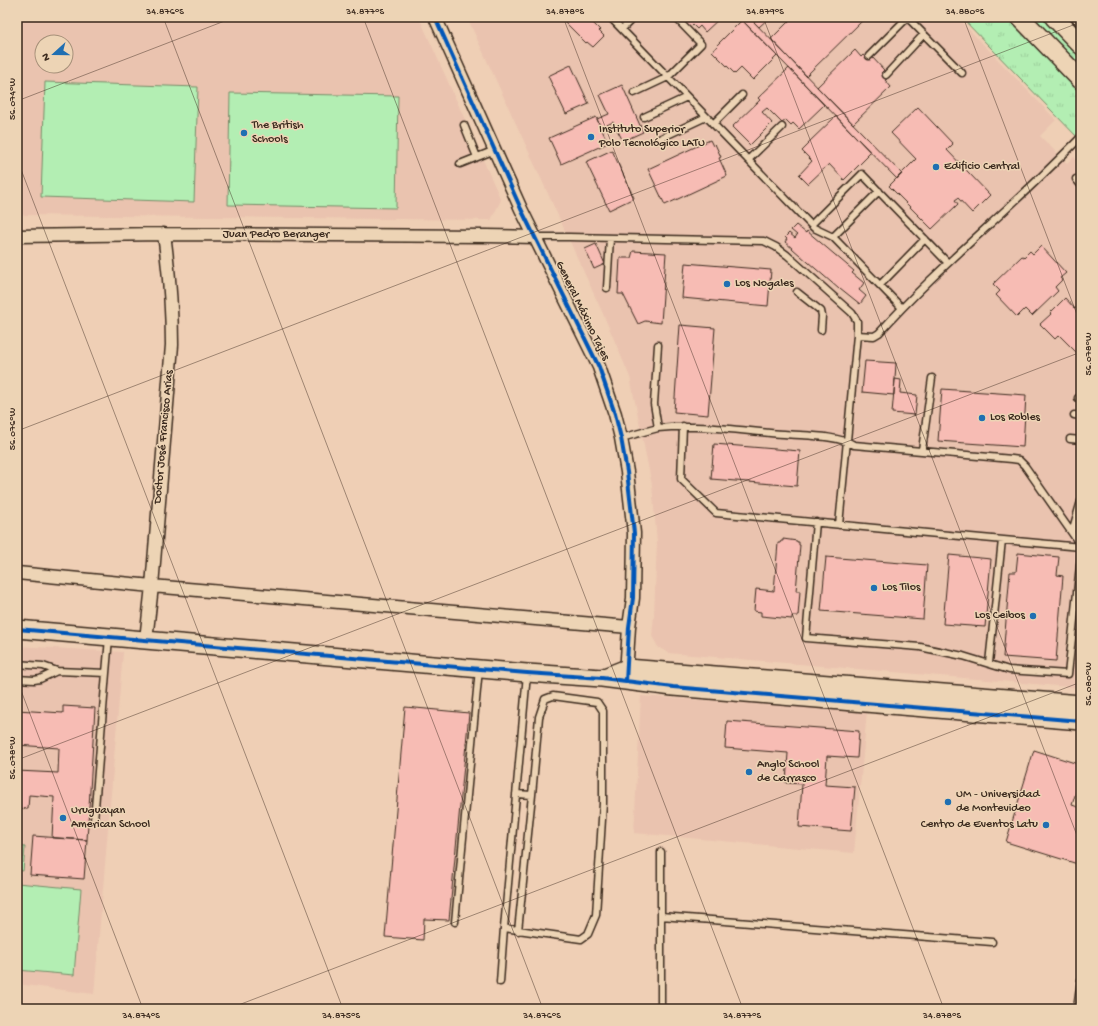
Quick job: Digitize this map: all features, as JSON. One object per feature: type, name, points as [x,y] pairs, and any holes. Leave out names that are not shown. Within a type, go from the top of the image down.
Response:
[{"type":"main road","points":[[1020,17],[1081,80]]},
{"type":"main road","points":[[1054,17],[1081,45]]},
{"type":"street","name":"General Máximo Tajes","points":[[435,17],[521,209],[599,367],[615,414],[627,472],[634,533],[633,598],[629,628],[626,675]]},
{"type":"street","points":[[1078,17],[1081,20]]},
{"type":"street","name":"Juan Pedro Beranger","points":[[17,236],[164,234],[479,236],[535,238]]},
{"type":"street","name":"Doctor José Francisco Arias","points":[[146,640],[152,586],[172,345],[170,282],[164,234]]},
{"type":"street","points":[[17,573],[629,628]]},
{"type":"street","points":[[17,629],[602,678],[626,675],[1081,704]]},
{"type":"street","points":[[626,675],[689,688],[1081,722]]},
{"type":"lane","points":[[610,17],[814,228],[833,237],[902,308]]},
{"type":"lane","points":[[622,29],[634,17]]},
{"type":"lane","points":[[634,93],[668,77],[701,44],[675,17]]},
{"type":"lane","points":[[869,56],[907,17],[962,73]]},
{"type":"lane","points":[[886,75],[924,34]]},
{"type":"lane","points":[[713,124],[742,95]]},
{"type":"lane","points":[[644,117],[687,97]]},
{"type":"lane","points":[[657,140],[706,117]]},
{"type":"lane","points":[[464,125],[477,157]]},
{"type":"lane","points":[[748,160],[782,127]]},
{"type":"lane","points":[[858,335],[874,336],[879,333],[948,262],[1023,194],[1081,137]]},
{"type":"lane","points":[[460,164],[495,150]]},
{"type":"lane","points":[[811,225],[862,174],[948,262]]},
{"type":"lane","points":[[1076,179],[1081,185]]},
{"type":"lane","points":[[833,237],[879,191]]},
{"type":"lane","points":[[535,238],[764,240],[787,255],[852,313],[857,321],[858,335],[839,525]]},
{"type":"lane","points":[[607,288],[610,238]]},
{"type":"lane","points":[[880,285],[925,239]]},
{"type":"lane","points":[[797,292],[821,311],[821,330]]},
{"type":"lane","points":[[658,345],[654,404],[658,428]]},
{"type":"lane","points":[[922,450],[932,378]]},
{"type":"lane","points":[[621,438],[658,428],[683,426],[823,437],[847,441],[854,444],[1019,460],[1025,466],[1081,546]]},
{"type":"lane","points":[[683,426],[681,479],[716,513],[1081,546]]},
{"type":"lane","points":[[1070,439],[1081,440]]},
{"type":"lane","points":[[1072,532],[1081,501]]},
{"type":"lane","points":[[816,522],[806,638],[920,647],[963,656],[1009,670],[1068,674],[1081,556]]},
{"type":"lane","points":[[989,663],[1002,540]]},
{"type":"lane","points":[[94,820],[109,637]]},
{"type":"lane","points":[[17,664],[42,666],[57,672],[106,673]]},
{"type":"lane","points":[[455,922],[479,668]]},
{"type":"lane","points":[[17,679],[40,679],[57,672]]},
{"type":"lane","points":[[500,982],[527,672]]},
{"type":"lane","points":[[504,928],[518,931],[582,939],[588,934],[596,915],[603,803],[603,710],[597,702],[553,696],[545,699],[539,717],[518,931]]},
{"type":"lane","points":[[516,794],[532,795]]},
{"type":"lane","points":[[661,852],[661,1009]]},
{"type":"lane","points":[[661,916],[992,942]]},
{"type":"lane","points":[[1077,1009],[1081,980]]},
{"type":"shaded area","name":"The British Schools","points":[[17,17],[419,17],[501,200],[491,220],[17,215]]},
{"type":"shaded area","points":[[467,17],[957,17],[1056,120],[1040,136],[1067,163],[1074,157],[1081,165],[1081,688],[668,653],[658,647],[652,636],[657,542],[652,485],[630,377],[604,316]]},
{"type":"shaded area","name":"Uruguayan American School","points":[[17,646],[123,652],[94,994],[17,984]]},
{"type":"shaded area","name":"Anglo School de Carrasco","points":[[641,696],[867,711],[854,853],[634,833]]},
{"type":"green space","points":[[961,17],[1018,17],[1081,83],[1081,141]]},
{"type":"green space","points":[[1031,17],[1044,17],[1081,56],[1081,70]]},
{"type":"green space","points":[[45,82],[198,87],[194,202],[41,197]]},
{"type":"green space","points":[[230,93],[398,96],[396,208],[228,205]]},
{"type":"green space","points":[[17,846],[25,847],[23,871],[17,870]]},
{"type":"green space","points":[[17,883],[81,889],[74,975],[17,970]]},
{"type":"building","points":[[587,17],[604,36],[593,47],[587,42],[586,43],[561,18]]},
{"type":"building","points":[[679,17],[721,17],[705,32],[700,26],[697,29],[692,24],[689,27]]},
{"type":"building","points":[[739,17],[749,17],[902,174],[897,179]]},
{"type":"building","points":[[749,17],[770,17],[759,27]]},
{"type":"building","points":[[793,17],[858,17],[862,21],[806,76],[771,39]]},
{"type":"building","points":[[742,20],[777,56],[753,80],[741,68],[735,74],[712,51]]},
{"type":"building","points":[[855,50],[861,57],[863,55],[869,60],[872,57],[884,70],[881,73],[887,79],[885,80],[891,87],[853,124],[817,87]]},
{"type":"building","points":[[571,65],[589,104],[566,114],[548,76]]},
{"type":"building","points":[[789,68],[824,105],[799,129],[793,123],[791,125],[786,120],[782,123],[767,108],[762,112],[772,123],[750,145],[732,127],[760,100],[758,98]]},
{"type":"building","points":[[622,85],[643,132],[623,141],[613,122],[601,128],[597,119],[609,114],[600,95]]},
{"type":"building","name":"Edificio Central","points":[[918,107],[953,144],[947,150],[990,195],[972,213],[958,198],[955,200],[958,204],[932,229],[889,186],[916,159],[891,133]]},
{"type":"building","points":[[836,116],[870,152],[867,155],[868,156],[844,180],[829,164],[808,184],[799,175],[812,161],[802,151],[809,144],[808,143]]},
{"type":"building","points":[[596,117],[608,143],[561,164],[549,138]]},
{"type":"building","points":[[710,140],[713,146],[715,144],[727,176],[665,205],[648,169]]},
{"type":"building","points":[[612,150],[634,198],[609,210],[586,162]]},
{"type":"building","points":[[796,225],[806,233],[807,231],[854,271],[852,273],[864,283],[859,290],[866,296],[860,304],[840,288],[839,289],[785,242],[787,239],[785,237],[789,233],[795,238],[797,235],[791,230]]},
{"type":"building","points":[[596,244],[605,264],[594,269],[585,249]]},
{"type":"building","points":[[1041,246],[1066,273],[1060,278],[1062,280],[1055,287],[1058,291],[1032,316],[1025,309],[1017,317],[996,295],[1000,291],[993,284],[1022,256],[1024,257],[1030,251],[1033,254]]},
{"type":"building","points":[[633,251],[666,253],[661,323],[645,321],[638,324],[623,294],[618,294],[620,258],[631,258]]},
{"type":"building","name":"Los Nogales","points":[[685,263],[771,270],[768,306],[682,298]]},
{"type":"building","points":[[1065,298],[1075,309],[1078,305],[1081,308],[1081,349],[1077,353],[1059,335],[1055,339],[1040,324]]},
{"type":"building","points":[[680,325],[715,328],[708,415],[674,412]]},
{"type":"building","points":[[865,361],[896,363],[894,395],[862,392]]},
{"type":"building","points":[[895,379],[901,380],[900,393],[917,395],[915,415],[892,413]]},
{"type":"building","name":"Los Robles","points":[[942,389],[1026,395],[1023,447],[938,441]]},
{"type":"building","points":[[714,444],[800,451],[797,486],[711,479]]},
{"type":"building","points":[[783,539],[797,541],[800,545],[796,591],[800,591],[798,616],[792,616],[792,619],[761,616],[761,612],[754,611],[756,589],[774,591],[778,543],[783,541]]},
{"type":"building","name":"Los Ceibos","points":[[1018,553],[1059,557],[1057,575],[1063,576],[1056,661],[1003,657],[1010,572],[1016,572]]},
{"type":"building","points":[[949,555],[991,559],[985,627],[943,624]]},
{"type":"building","name":"Los Tilos","points":[[826,557],[927,565],[923,619],[821,611]]},
{"type":"building","points":[[63,706],[95,708],[87,840],[52,838],[54,797],[29,795],[28,809],[17,808],[17,771],[58,773],[59,748],[17,745],[17,710],[63,713]]},
{"type":"building","points":[[405,707],[469,713],[449,920],[424,919],[423,940],[385,937]]},
{"type":"building","points":[[727,721],[859,731],[857,758],[827,756],[825,785],[855,787],[851,831],[799,827],[802,784],[786,783],[788,753],[725,748]]},
{"type":"building","name":"Centro de Eventos Latu","points":[[1034,750],[1081,765],[1081,776],[1072,805],[1081,808],[1081,865],[1006,842]]},
{"type":"building","points":[[33,836],[87,840],[84,879],[30,875]]},
{"type":"cycle path","points":[[435,17],[521,209],[599,367],[615,414],[627,472],[634,533],[633,598],[629,627],[626,682]]},
{"type":"cycle path","points":[[17,629],[527,673],[602,678],[673,687],[1081,721]]},
{"type":"place","name":"The British Schools","points":[[244,133]]},
{"type":"place","name":"Instituto Superior Polo Tecnológico LATU","points":[[591,137]]},
{"type":"place","name":"Edificio Central","points":[[936,167]]},
{"type":"place","name":"Los Nogales","points":[[727,284]]},
{"type":"place","name":"Los Robles","points":[[982,418]]},
{"type":"place","name":"Los Tilos","points":[[874,588]]},
{"type":"place","name":"Los Ceibos","points":[[1033,616]]},
{"type":"place","name":"Anglo School de Carrasco","points":[[749,772]]},
{"type":"place","name":"UM - Universidad de Montevideo","points":[[948,802]]},
{"type":"place","name":"Uruguayan American School","points":[[63,818]]},
{"type":"place","name":"Centro de Eventos Latu","points":[[1046,825]]}]
